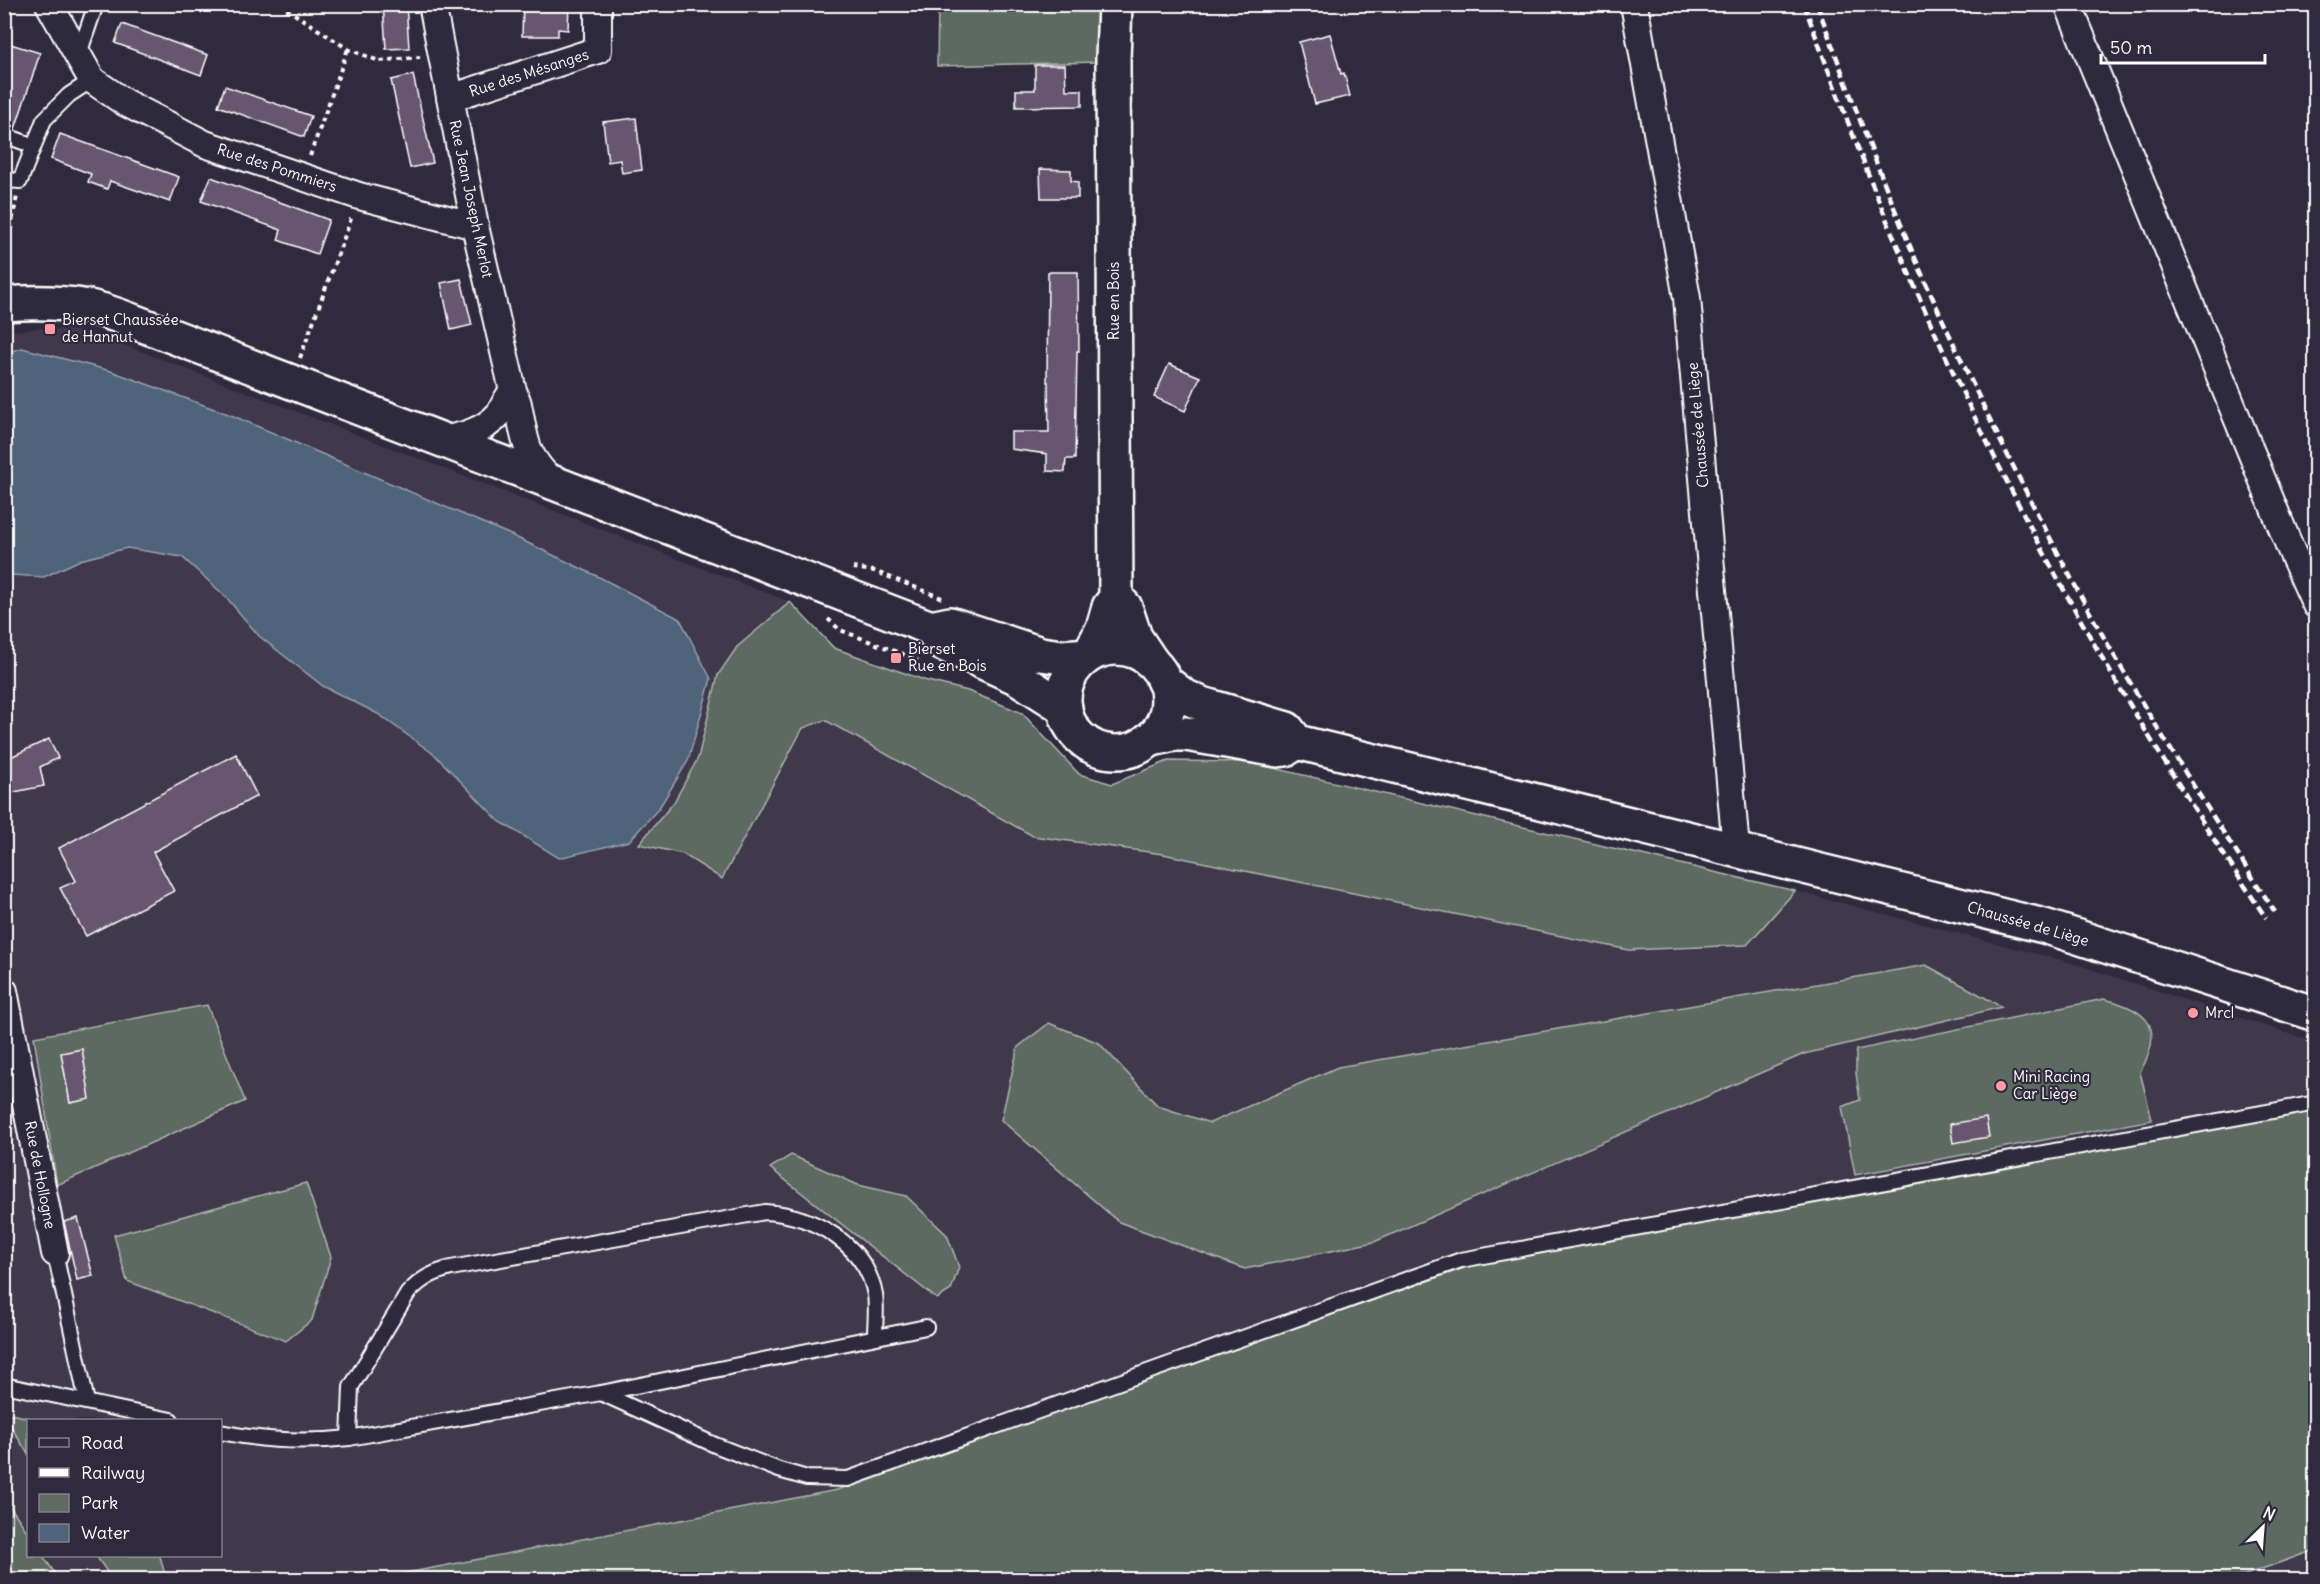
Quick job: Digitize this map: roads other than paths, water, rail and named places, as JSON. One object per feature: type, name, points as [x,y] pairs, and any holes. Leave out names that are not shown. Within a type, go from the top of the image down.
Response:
[{"type":"main road","name":"Rue en Bois","points":[[1089,655],[1103,628],[1109,607],[1116,598],[1113,71],[1115,4]]},
{"type":"main road","points":[[4,304],[68,305],[115,315],[931,628],[950,624],[1041,654],[1062,657],[1089,655]]},
{"type":"main road","name":"Rue en Bois","points":[[1116,598],[1125,607],[1135,637],[1157,670]]},
{"type":"main road","points":[[931,628],[941,643],[1024,681],[1065,708]]},
{"type":"main road","points":[[1118,648],[1136,652],[1157,670],[1167,692],[1167,710],[1160,727],[1148,740],[1132,749],[1115,752],[1097,748],[1082,739],[1070,725],[1064,693],[1068,678],[1077,665],[1089,655],[1103,649],[1118,648]]},
{"type":"main road","name":"Chaussée de Liège","points":[[1157,670],[1184,696],[1202,704],[1287,729],[1296,742],[2044,926],[2316,1014]]},
{"type":"main road","name":"Chaussée de Liège","points":[[1148,740],[1168,735],[1186,734],[1278,750],[1286,749],[1296,742]]},
{"type":"street","name":"Rue des Pommiers","points":[[49,4],[92,80],[124,102],[205,144],[303,175],[359,196],[475,226]]},
{"type":"street","name":"Rue Jean Joseph Merlot","points":[[432,4],[475,226],[512,382],[512,393],[518,405],[525,444],[531,457],[552,483]]},
{"type":"street","name":"Rue des Mésanges","points":[[450,98],[598,50],[598,4]]},
{"type":"street","name":"Chaussée de Liège","points":[[1634,4],[1687,298],[1736,849]]},
{"type":"street","points":[[2068,4],[2290,550],[2316,604]]},
{"type":"street","points":[[442,441],[463,436],[486,426],[501,411],[508,396],[512,393]]},
{"type":"street","name":"Rue de Hollogne","points":[[4,991],[55,1253]]},
{"type":"lane","points":[[78,57],[96,4]]},
{"type":"lane","points":[[4,180],[20,181],[44,120],[69,95],[92,80]]},
{"type":"lane","points":[[4,135],[34,146]]},
{"type":"lane","points":[[601,1393],[715,1445],[779,1470],[814,1479],[848,1479],[1470,1258],[2316,1102]]},
{"type":"lane","points":[[349,1438],[351,1387],[379,1340],[408,1293],[420,1281],[434,1272],[451,1268],[765,1212],[779,1213],[796,1216],[827,1230],[839,1239],[865,1267],[875,1296],[875,1336]]},
{"type":"lane","points":[[55,1253],[87,1402]]},
{"type":"lane","points":[[222,1432],[283,1441],[315,1442],[349,1438],[601,1393],[926,1327]]},
{"type":"lane","points":[[4,1385],[166,1419]]},
{"type":"water","points":[[22,348],[111,371],[231,415],[511,535],[680,619],[711,679],[688,761],[659,808],[629,841],[559,858],[499,821],[435,755],[378,714],[323,686],[259,636],[225,596],[182,557],[127,548],[80,560],[44,577],[11,575],[4,569],[5,353]]},
{"type":"railway","points":[[1804,4],[1864,164],[1907,269],[1953,373],[1996,460],[2051,566],[2110,671],[2180,786],[2266,918]]},
{"type":"railway","points":[[1817,4],[1907,239],[2006,452],[2060,557],[2136,693],[2275,912]]},
{"type":"place","name":"Bierset Chaussée de Hannut","points":[[50,329]]},
{"type":"place","name":"Bierset Rue en Bois","points":[[896,658]]},
{"type":"place","name":"Mrcl","points":[[2193,1013]]},
{"type":"place","name":"Mini Racing Car Liège","points":[[2001,1086]]}]
